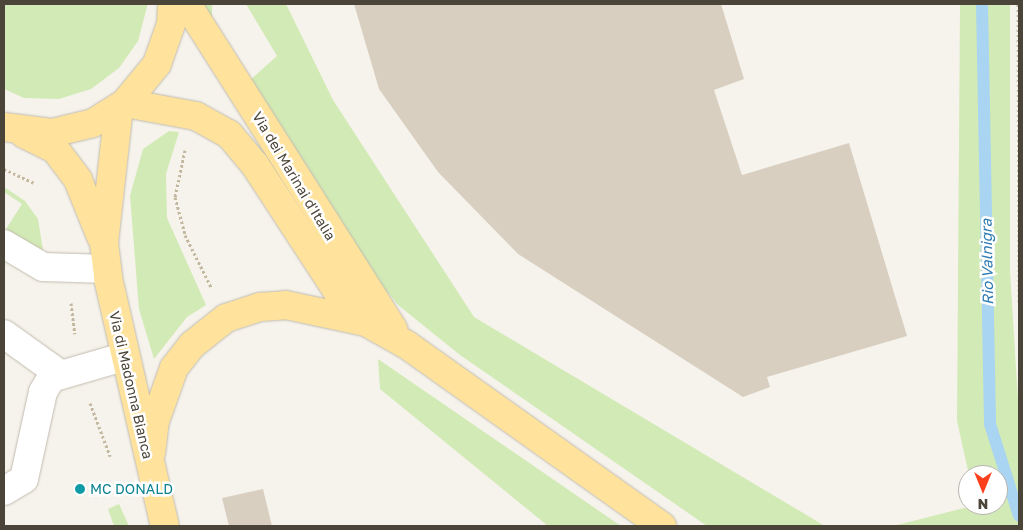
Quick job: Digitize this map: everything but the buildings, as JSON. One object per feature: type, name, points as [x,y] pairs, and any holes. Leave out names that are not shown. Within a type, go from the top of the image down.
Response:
[{"type":"main road","points":[[10,129],[52,133],[93,123],[122,105],[157,64],[171,24],[172,4]]},
{"type":"main road","name":"Via dei Marinai d'Italia","points":[[187,4],[351,268],[407,345]]},
{"type":"main road","name":"Via di Madonna Bianca","points":[[122,105],[104,243],[123,357],[165,526]]},
{"type":"main road","name":"Via dei Marinai d'Italia","points":[[122,105],[196,116],[229,134],[255,165],[332,284],[366,322],[407,345],[662,526]]},
{"type":"main road","name":"Via di Madonna Bianca","points":[[10,129],[55,149],[78,180],[104,243]]},
{"type":"main road","points":[[149,466],[155,421],[174,368],[192,345],[226,318],[260,307],[286,305],[366,322]]},
{"type":"lane","points":[[4,244],[43,267],[107,269]]},
{"type":"lane","points":[[4,334],[58,373]]},
{"type":"lane","points":[[4,491],[24,479],[43,392],[58,373],[123,357]]},
{"type":"path","points":[[1018,4],[1019,302]]},
{"type":"path","points":[[188,143],[175,197],[186,235],[213,291]]},
{"type":"path","points":[[4,169],[41,188]]},
{"type":"green space","points":[[4,4],[147,4],[147,7],[138,41],[119,68],[91,89],[59,99],[24,98],[4,89]]},
{"type":"green space","points":[[204,4],[212,4],[212,58],[204,58]]},
{"type":"green space","points":[[246,4],[286,4],[333,100],[474,317],[825,526],[707,526],[460,355],[398,305],[364,264],[249,81],[277,56]]},
{"type":"green space","points":[[960,4],[1010,4],[1010,271],[1019,417],[1019,526],[893,526],[958,510],[958,515],[1008,515],[1008,465],[967,465],[957,421]]},
{"type":"green space","points":[[169,131],[179,132],[166,174],[167,218],[206,305],[187,317],[154,359],[139,309],[130,196],[143,149]]},
{"type":"green space","points":[[4,187],[25,201],[38,219],[43,250],[34,252],[15,241],[6,229],[22,204],[4,192]]},
{"type":"green space","points":[[378,359],[621,526],[548,526],[380,389]]},
{"type":"green space","points":[[119,504],[129,526],[114,526],[108,509]]},
{"type":"waterway","name":"Rio Valnigra","points":[[982,4],[990,424],[1019,516]]},
{"type":"place","name":"MC DONALD","points":[[80,489]]}]
